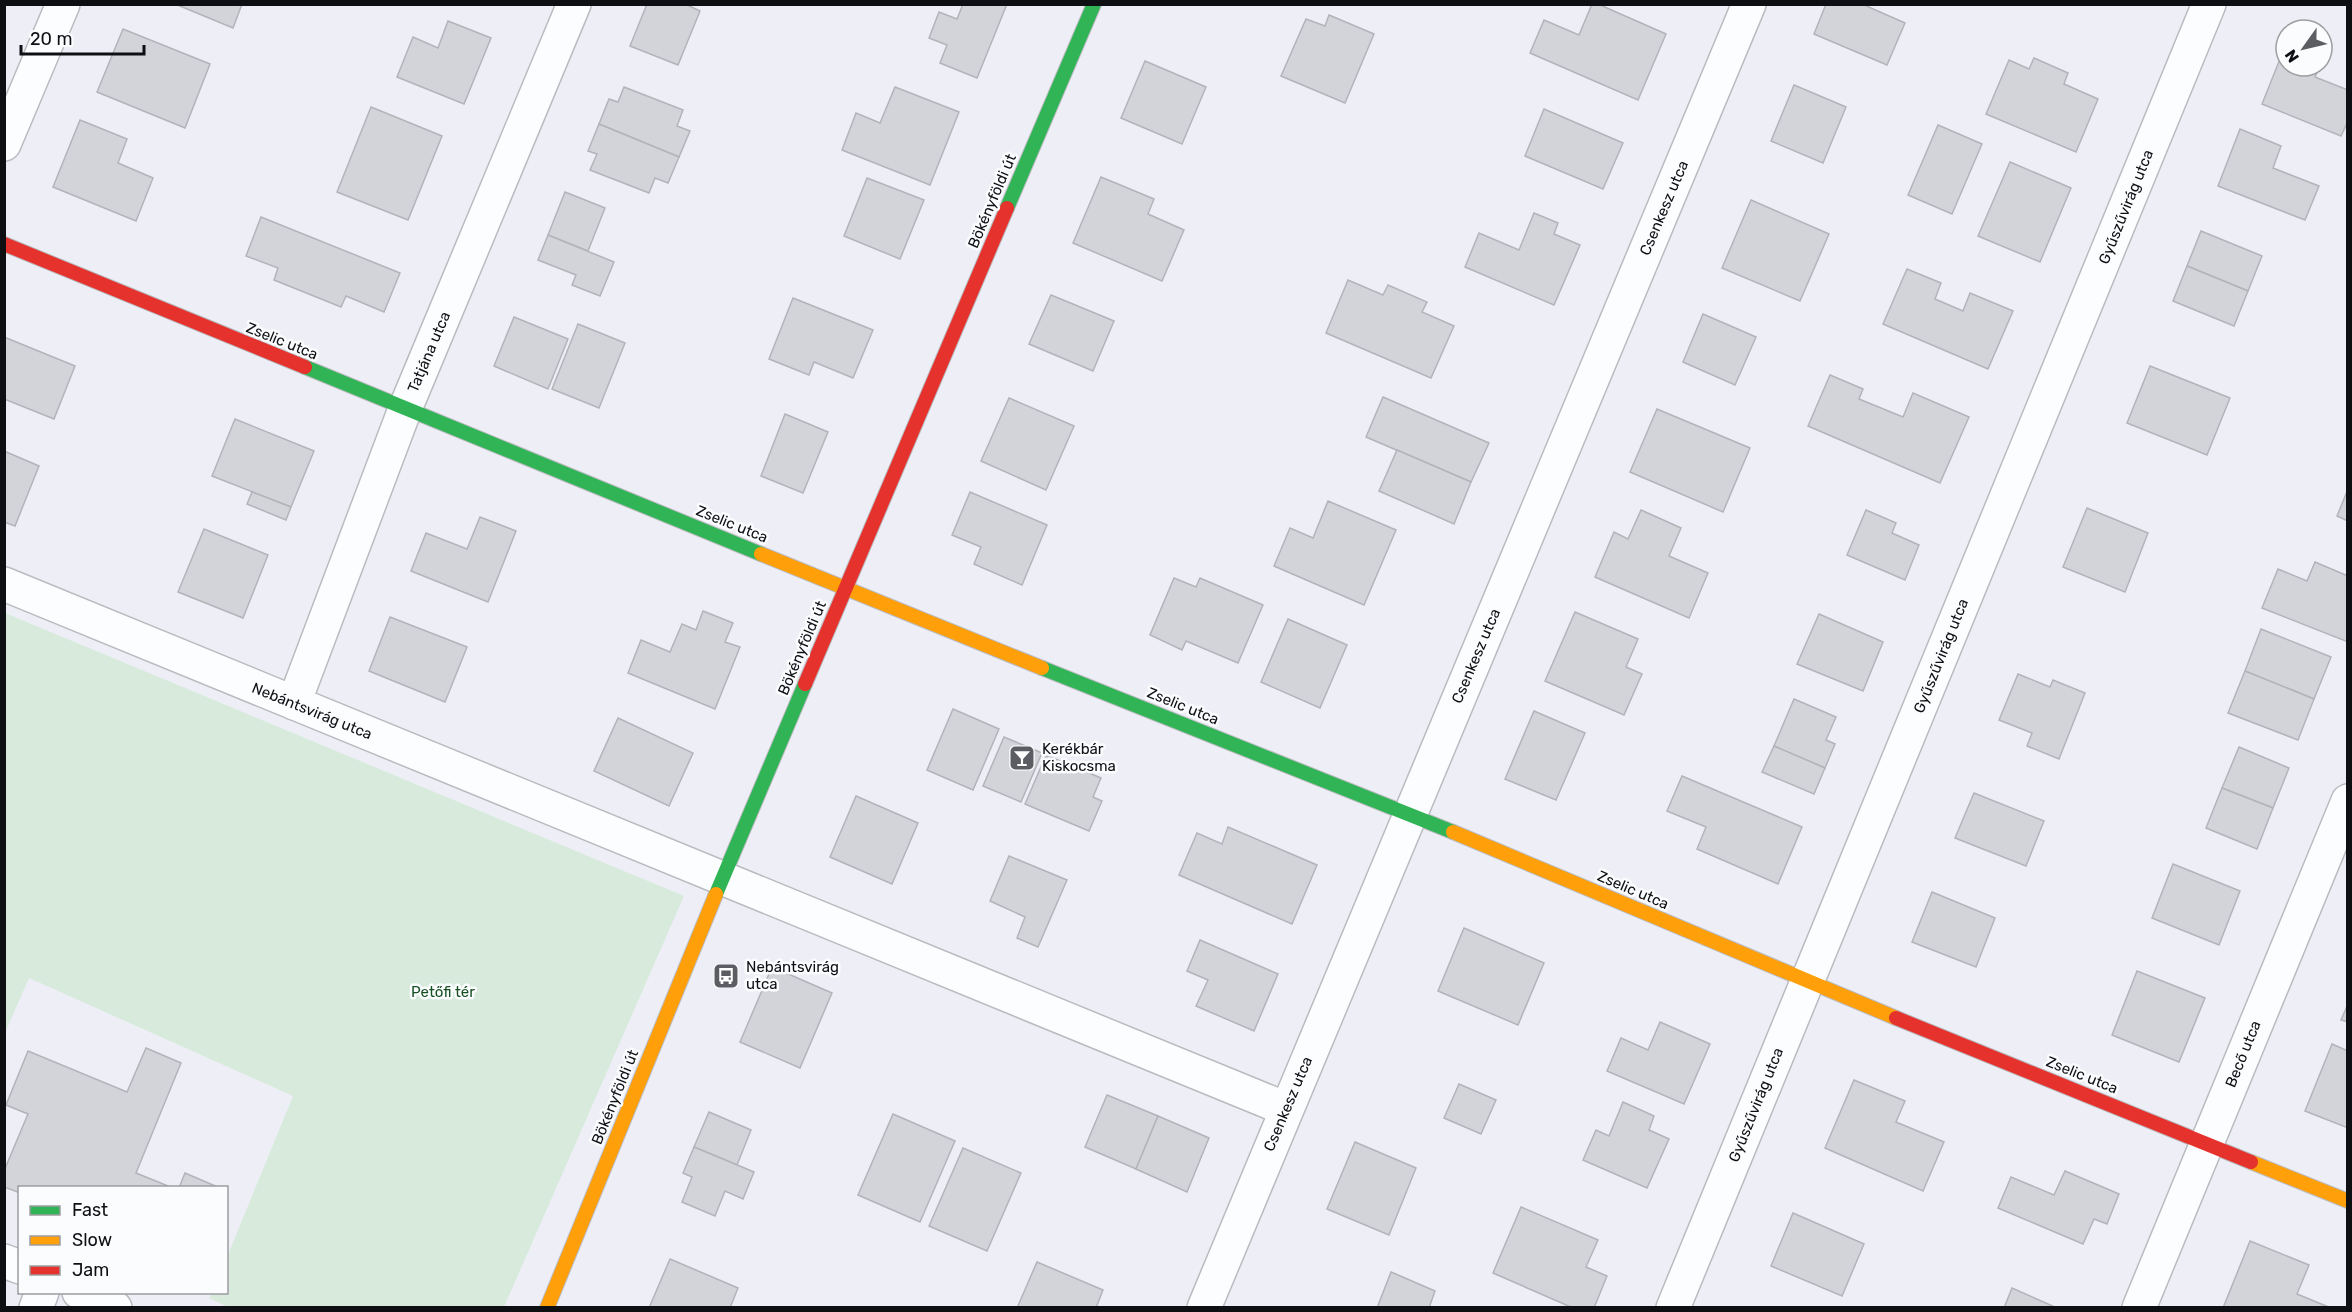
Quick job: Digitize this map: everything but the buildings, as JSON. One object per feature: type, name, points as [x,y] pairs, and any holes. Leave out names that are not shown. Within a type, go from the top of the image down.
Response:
[{"type":"street","points":[[4,144],[63,4]]},
{"type":"street","name":"Tatjána utca","points":[[294,703],[405,410],[574,4]]},
{"type":"street","name":"Bökényföldi út","points":[[547,1308],[722,879],[1094,4]]},
{"type":"street","name":"Csenkesz utca","points":[[1204,1308],[1749,4]]},
{"type":"street","name":"Gyűszűvirág utca","points":[[1673,1308],[2209,4]]},
{"type":"street","name":"Zselic utca","points":[[4,244],[405,410],[1409,813],[1806,982],[2348,1202]]},
{"type":"street","name":"Nebántsvirág utca","points":[[4,584],[1286,1109]]},
{"type":"street","name":"Becő utca","points":[[2139,1308],[2348,801]]},
{"type":"street","points":[[36,1308],[42,1294]]},
{"type":"street","points":[[82,1294],[115,1308]]},
{"type":"green space","name":"Petőfi tér","points":[[5,613],[684,896],[504,1307],[230,1308],[209,1298],[211,1294],[228,1294],[228,1255],[293,1096],[29,978],[5,1033]]},
{"type":"traffic: fast","points":[[1007,208],[1094,4]]},
{"type":"traffic: fast","points":[[305,367],[761,554]]},
{"type":"traffic: fast","points":[[1042,668],[1453,832]]},
{"type":"traffic: fast","points":[[716,894],[805,684]]},
{"type":"traffic: slow","points":[[761,554],[1042,668]]},
{"type":"traffic: slow","points":[[1453,832],[1896,1018]]},
{"type":"traffic: slow","points":[[547,1308],[716,894]]},
{"type":"traffic: slow","points":[[2251,1162],[2348,1201]]},
{"type":"traffic: jam","points":[[805,684],[1007,208]]},
{"type":"traffic: jam","points":[[4,244],[305,367]]},
{"type":"traffic: jam","points":[[1896,1018],[2251,1162]]},
{"type":"place","name":"Kerékbár Kiskocsma","points":[[1022,758]]},
{"type":"place","name":"Nebántsvirág utca","points":[[726,976]]}]
